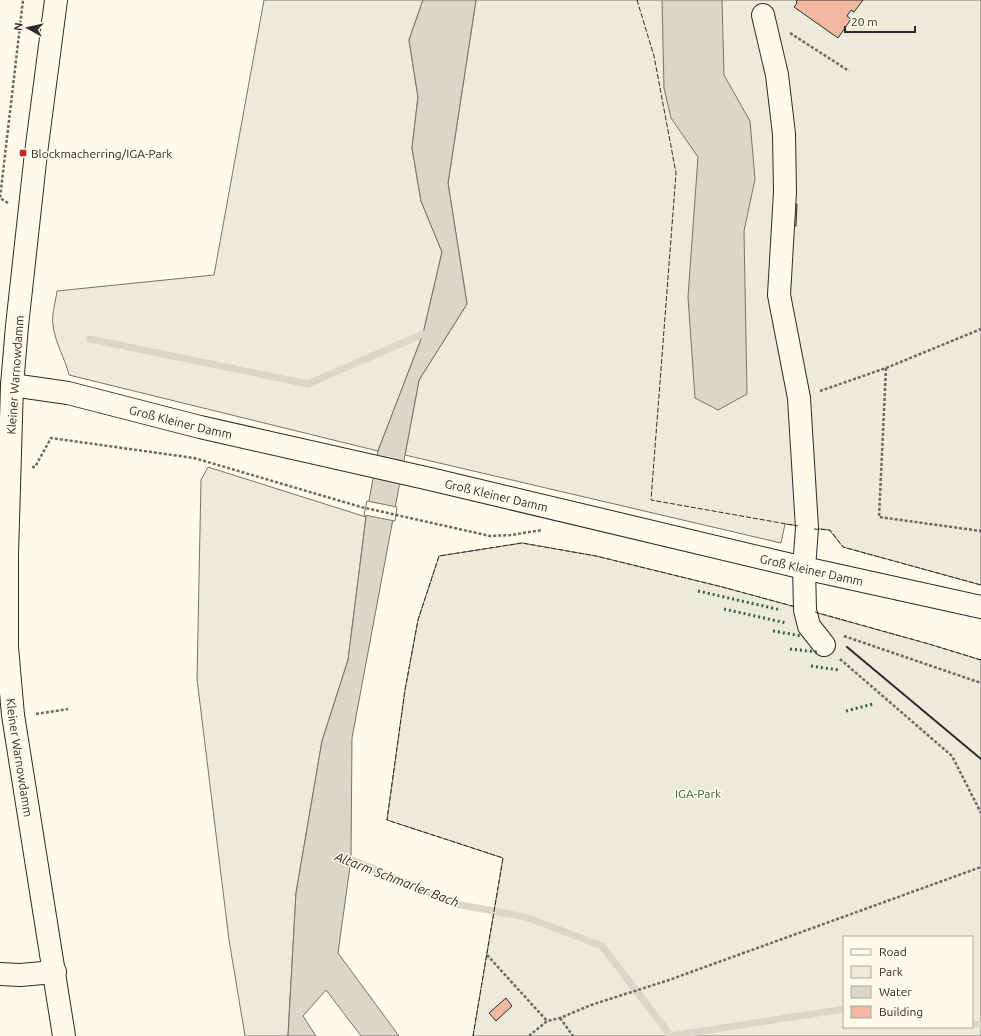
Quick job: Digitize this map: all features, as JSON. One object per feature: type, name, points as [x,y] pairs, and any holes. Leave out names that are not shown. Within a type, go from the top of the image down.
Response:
[{"type":"street","name":"Kleiner Warnowdamm","points":[[56,0],[30,208],[12,385],[7,554],[7,646],[13,716],[64,1036]]},
{"type":"street","points":[[763,15],[777,75],[784,134],[785,192],[779,294],[799,398],[807,528],[804,568],[805,610],[809,626],[824,645]]},
{"type":"street","name":"Groß Kleiner Damm","points":[[12,385],[68,394],[200,427],[365,465],[430,478],[804,568],[981,607]]},
{"type":"street","points":[[0,974],[20,975],[55,972]]},
{"type":"path","points":[[0,198],[23,0]]},
{"type":"path","points":[[763,15],[849,71]]},
{"type":"path","points":[[799,398],[886,368],[981,329]]},
{"type":"path","points":[[886,368],[879,516],[981,531]]},
{"type":"path","points":[[10,464],[35,467],[51,438],[194,458],[361,507],[422,520]]},
{"type":"path","points":[[981,683],[830,630],[824,645],[952,756],[981,813]]},
{"type":"path","points":[[529,1036],[547,1022],[591,1005],[669,980],[981,867]]},
{"type":"path","points":[[487,955],[547,1022]]},
{"type":"path","points":[[560,1018],[573,1036]]},
{"type":"green space","points":[[264,0],[423,0],[409,40],[418,97],[412,148],[421,201],[442,252],[423,334],[378,451],[69,375],[54,332],[53,317],[57,291],[214,275]]},
{"type":"green space","points":[[476,0],[981,0],[981,585],[843,547],[829,530],[785,524],[781,543],[405,455],[419,380],[467,304],[448,183]]},
{"type":"green space","points":[[208,467],[366,517],[348,660],[322,741],[296,893],[288,1036],[245,1036],[229,940],[197,679],[201,480]]},
{"type":"green space","name":"IGA-Park","points":[[522,543],[596,556],[723,587],[929,644],[981,660],[981,1036],[473,1036],[503,858],[387,820],[405,690],[418,620],[439,556]]},
{"type":"water","points":[[423,0],[476,0],[448,183],[467,304],[419,380],[352,738],[351,859],[338,953],[399,1036],[361,1036],[326,990],[303,1016],[316,1036],[288,1036],[296,893],[322,741],[348,660],[366,517],[378,451],[423,334],[442,252],[421,201],[412,148],[418,97],[409,40]]},
{"type":"water","points":[[662,0],[722,0],[724,75],[750,121],[755,179],[744,231],[747,394],[718,410],[695,398],[688,297],[698,157],[671,118],[664,88]]},
{"type":"pier","points":[[367,501],[397,507],[395,521],[364,515]]},
{"type":"building","points":[[796,0],[863,0],[854,12],[851,10],[847,16],[851,19],[838,38],[794,7],[797,3]]},
{"type":"building","points":[[787,204],[797,204],[796,226],[786,225]]},
{"type":"building","points":[[506,998],[512,1006],[496,1021],[489,1013]]},
{"type":"waterway","points":[[90,339],[308,384],[423,334],[432,336]]},
{"type":"waterway","name":"Altarm Schmarler Bach","points":[[343,856],[456,904],[525,917],[602,946],[671,1036],[843,1009]]},
{"type":"waterway","name":"Altarm Schmarler Bach","points":[[973,1024],[981,1025]]},
{"type":"hedge","points":[[698,591],[781,610]]},
{"type":"hedge","points":[[724,609],[786,623]]},
{"type":"hedge","points":[[773,631],[802,636]]},
{"type":"hedge","points":[[790,649],[817,652]]},
{"type":"hedge","points":[[811,666],[839,670]]},
{"type":"hedge","points":[[846,711],[873,704]]},
{"type":"fence","points":[[637,0],[654,56],[676,173],[651,500],[798,526]]},
{"type":"fence","points":[[814,529],[830,530],[843,547],[981,585]]},
{"type":"fence","points":[[473,1036],[503,858],[387,820],[405,690],[418,620],[439,556],[522,543],[596,556],[796,607]]},
{"type":"fence","points":[[815,612],[981,660]]},
{"type":"wall","points":[[847,647],[981,759]]},
{"type":"place","name":"Blockmacherring/IGA-Park","points":[[23,153]]}]
